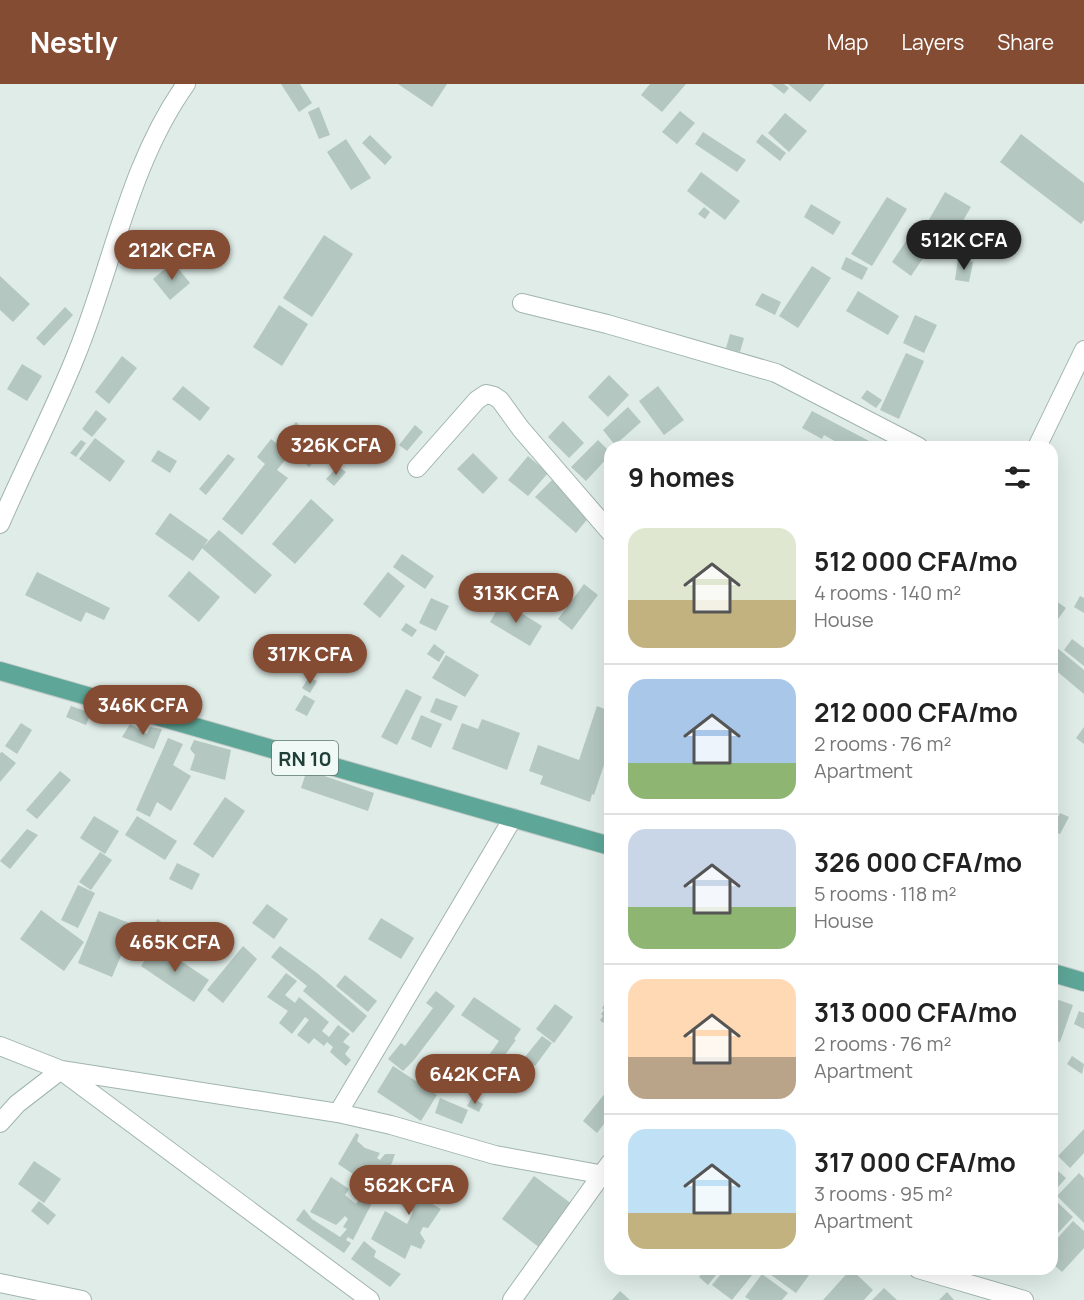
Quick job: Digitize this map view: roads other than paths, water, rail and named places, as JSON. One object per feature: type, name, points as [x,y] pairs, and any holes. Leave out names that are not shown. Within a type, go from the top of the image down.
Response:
[{"type":"main road","name":"RN 10","points":[[0,671],[604,844]]},
{"type":"main road","points":[[1058,974],[1084,982]]},
{"type":"street","points":[[0,524],[78,353],[130,195],[166,114],[186,84]]},
{"type":"street","points":[[522,303],[607,324],[776,373],[907,441]]},
{"type":"street","points":[[1040,441],[1084,350]]},
{"type":"street","points":[[417,468],[477,400],[486,394],[494,396],[500,400],[521,429],[604,525]]},
{"type":"street","points":[[338,1113],[513,818]]},
{"type":"street","points":[[0,1046],[61,1070],[338,1113],[495,1155],[604,1170]]},
{"type":"street","points":[[0,1123],[17,1104],[61,1070]]},
{"type":"street","points":[[61,1070],[370,1300]]},
{"type":"street","points":[[512,1300],[604,1176]]},
{"type":"street","points":[[939,1275],[1024,1300]]},
{"type":"street","points":[[0,1283],[82,1300]]}]
